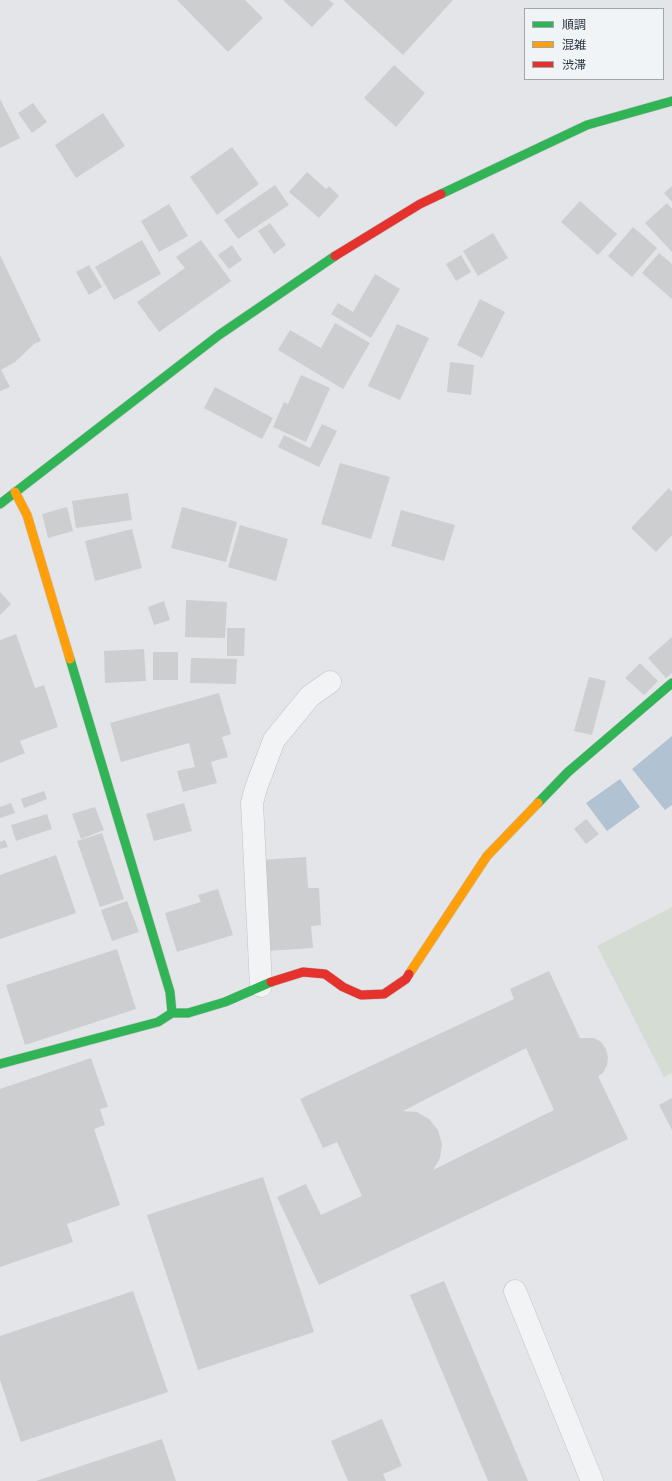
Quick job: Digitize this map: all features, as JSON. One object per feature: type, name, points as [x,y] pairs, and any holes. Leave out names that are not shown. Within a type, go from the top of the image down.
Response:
[{"type":"street","points":[[0,504],[219,335],[321,264],[420,204],[587,125],[672,100]]},
{"type":"street","points":[[15,492],[27,515],[87,712],[170,992],[172,1012]]},
{"type":"street","points":[[261,986],[252,803],[274,740],[310,696],[330,682]]},
{"type":"street","points":[[0,1064],[158,1022],[172,1012],[188,1013],[225,1002],[275,980],[302,972],[325,974],[342,987],[361,995],[384,994],[406,979],[487,856],[568,772],[672,684]]},
{"type":"street","points":[[515,1291],[592,1481]]},
{"type":"shaded area","points":[[672,907],[672,1073],[664,1077],[597,946]]},
{"type":"water","points":[[672,736],[672,805],[665,810],[632,769]]},
{"type":"water","points":[[620,779],[640,807],[607,831],[586,803]]},
{"type":"building","points":[[177,0],[245,0],[263,18],[228,52]]},
{"type":"building","points":[[283,0],[329,0],[334,4],[312,27]]},
{"type":"building","points":[[343,0],[453,0],[403,55]]},
{"type":"building","points":[[394,65],[425,93],[396,127],[364,98]]},
{"type":"building","points":[[0,99],[20,138],[0,148]]},
{"type":"building","points":[[33,103],[47,122],[32,133],[18,113]]},
{"type":"building","points":[[103,113],[125,146],[76,178],[55,145]]},
{"type":"building","points":[[232,147],[259,184],[217,215],[190,177]]},
{"type":"building","points":[[307,172],[326,189],[329,186],[339,196],[319,218],[289,192]]},
{"type":"building","points":[[275,185],[289,205],[238,239],[224,220]]},
{"type":"building","points":[[672,186],[672,202],[664,193]]},
{"type":"building","points":[[580,201],[617,234],[598,255],[561,222]]},
{"type":"building","points":[[667,203],[672,209],[672,252],[645,223]]},
{"type":"building","points":[[169,204],[188,236],[159,252],[141,221]]},
{"type":"building","points":[[270,223],[286,245],[274,254],[258,231]]},
{"type":"building","points":[[633,227],[657,248],[632,277],[608,256]]},
{"type":"building","points":[[493,233],[508,258],[478,276],[463,251]]},
{"type":"building","points":[[142,240],[161,274],[114,300],[95,267]]},
{"type":"building","points":[[201,240],[231,281],[159,332],[137,302],[185,268],[176,257]]},
{"type":"building","points":[[232,245],[242,260],[229,269],[218,255]]},
{"type":"building","points":[[659,253],[672,264],[672,299],[642,273]]},
{"type":"building","points":[[0,255],[41,341],[34,344],[15,362],[1,370],[10,387],[0,391]]},
{"type":"building","points":[[461,255],[471,272],[456,281],[446,264]]},
{"type":"building","points":[[89,265],[102,287],[89,295],[76,272]]},
{"type":"building","points":[[375,274],[400,289],[371,338],[331,314],[338,303],[353,312]]},
{"type":"building","points":[[480,299],[505,312],[482,358],[457,345]]},
{"type":"building","points":[[335,323],[370,343],[343,389],[278,350],[290,330],[321,348]]},
{"type":"building","points":[[397,324],[429,338],[400,400],[368,386]]},
{"type":"building","points":[[450,362],[474,365],[471,395],[447,392]]},
{"type":"building","points":[[301,375],[330,388],[306,442],[273,427],[284,402],[288,404]]},
{"type":"building","points":[[215,387],[273,418],[262,439],[204,408]]},
{"type":"building","points":[[322,424],[337,431],[319,467],[278,447],[284,435],[310,448]]},
{"type":"building","points":[[340,463],[390,477],[371,539],[321,524]]},
{"type":"building","points":[[669,488],[672,492],[672,535],[656,552],[631,528]]},
{"type":"building","points":[[128,493],[132,520],[76,528],[72,501]]},
{"type":"building","points":[[67,507],[73,531],[48,538],[42,514]]},
{"type":"building","points":[[182,507],[237,522],[226,562],[171,548]]},
{"type":"building","points":[[401,510],[455,525],[444,561],[391,546]]},
{"type":"building","points":[[240,525],[288,539],[276,581],[228,567]]},
{"type":"building","points":[[132,529],[142,568],[95,581],[85,541]]},
{"type":"building","points":[[0,592],[11,604],[0,615]]},
{"type":"building","points":[[186,600],[227,602],[225,638],[185,637]]},
{"type":"building","points":[[164,601],[170,620],[154,625],[148,607]]},
{"type":"building","points":[[227,628],[245,628],[244,656],[227,656]]},
{"type":"building","points":[[16,634],[35,688],[44,685],[58,727],[20,741],[25,753],[0,763],[0,640]]},
{"type":"building","points":[[672,637],[672,673],[666,678],[648,658]]},
{"type":"building","points":[[144,649],[146,681],[105,683],[104,651]]},
{"type":"building","points":[[153,652],[178,652],[178,680],[153,680]]},
{"type":"building","points":[[191,658],[237,659],[236,684],[190,683]]},
{"type":"building","points":[[640,663],[658,681],[644,695],[625,678]]},
{"type":"building","points":[[589,677],[606,681],[592,735],[574,731]]},
{"type":"building","points":[[219,693],[231,734],[222,737],[228,757],[211,762],[217,783],[183,792],[177,771],[195,767],[189,743],[121,762],[110,723]]},
{"type":"building","points":[[44,791],[47,799],[24,808],[21,799]]},
{"type":"building","points":[[11,803],[15,813],[0,818],[0,807]]},
{"type":"building","points":[[184,803],[192,831],[154,841],[146,814]]},
{"type":"building","points":[[95,807],[104,830],[81,839],[72,814]]},
{"type":"building","points":[[47,814],[52,829],[16,841],[11,825]]},
{"type":"building","points":[[586,819],[599,834],[586,844],[574,829]]},
{"type":"building","points":[[102,833],[124,899],[100,907],[77,841]]},
{"type":"building","points":[[5,840],[8,847],[0,849],[0,842]]},
{"type":"building","points":[[56,855],[76,913],[0,939],[0,875]]},
{"type":"building","points":[[306,857],[308,888],[319,888],[321,925],[311,926],[313,948],[267,951],[261,860]]},
{"type":"building","points":[[218,889],[233,935],[177,952],[165,913],[201,902],[198,895]]},
{"type":"building","points":[[127,901],[139,932],[112,941],[101,910]]},
{"type":"building","points":[[117,949],[136,1009],[25,1045],[6,985]]},
{"type":"building","points":[[549,971],[580,1038],[594,1038],[601,1042],[606,1049],[608,1057],[607,1065],[603,1073],[598,1076],[628,1139],[319,1285],[277,1197],[306,1184],[321,1215],[362,1196],[337,1142],[323,1148],[300,1099],[514,999],[510,989]],"holes":[[[526,1048],[554,1110],[433,1170],[440,1158],[442,1144],[438,1130],[429,1119],[417,1112],[403,1111]]]},
{"type":"building","points":[[91,1058],[108,1107],[100,1109],[105,1125],[94,1129],[120,1205],[67,1224],[73,1242],[0,1267],[0,1089]]},
{"type":"building","points":[[672,1098],[672,1130],[659,1105]]},
{"type":"building","points":[[263,1177],[314,1332],[198,1370],[147,1215]]},
{"type":"building","points":[[444,1281],[528,1481],[488,1481],[410,1295]]},
{"type":"building","points":[[133,1291],[168,1392],[21,1442],[0,1380],[0,1336]]},
{"type":"building","points":[[382,1419],[402,1466],[383,1474],[386,1481],[348,1481],[331,1441]]},
{"type":"building","points":[[162,1439],[176,1481],[36,1481]]},
{"type":"traffic: fast","points":[[441,194],[587,125],[672,101]]},
{"type":"traffic: fast","points":[[0,504],[219,335],[335,256]]},
{"type":"traffic: fast","points":[[70,659],[170,992],[172,1013]]},
{"type":"traffic: fast","points":[[538,803],[568,772],[672,683]]},
{"type":"traffic: fast","points":[[0,1064],[158,1022],[172,1013],[188,1013],[225,1002],[271,982]]},
{"type":"traffic: slow","points":[[15,492],[27,515],[70,659]]},
{"type":"traffic: slow","points":[[409,974],[487,856],[538,803]]},
{"type":"traffic: jam","points":[[335,256],[420,204],[441,194]]},
{"type":"traffic: jam","points":[[271,982],[303,972],[325,974],[343,987],[361,995],[384,994],[406,979],[409,974]]}]
